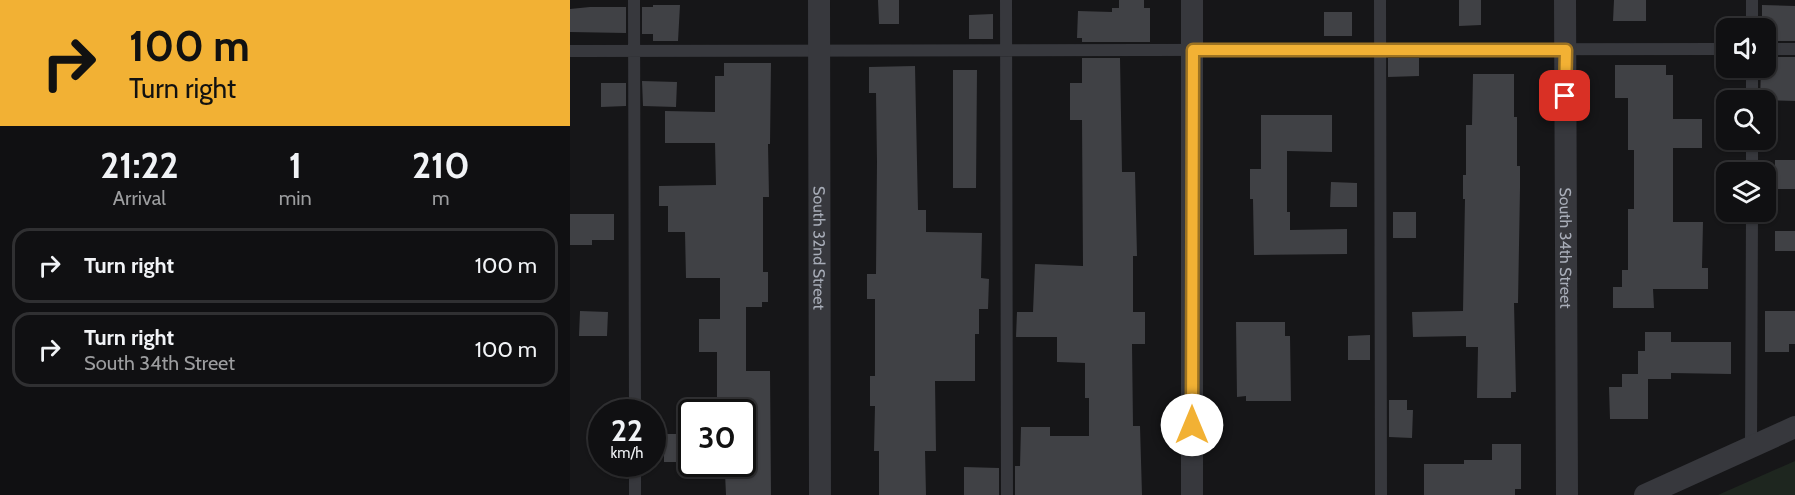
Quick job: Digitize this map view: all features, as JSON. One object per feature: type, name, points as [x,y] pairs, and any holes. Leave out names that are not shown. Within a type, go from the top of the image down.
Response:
[{"type":"street","name":"South 32nd Street","points":[[819,0],[820,495]]},
{"type":"street","points":[[1192,0],[1192,495]]},
{"type":"street","name":"South 34th Street","points":[[1565,0],[1567,495]]},
{"type":"street","points":[[1645,495],[1795,427]]},
{"type":"lane","points":[[634,0],[635,399]]},
{"type":"lane","points":[[1006,0],[1007,495]]},
{"type":"lane","points":[[1380,0],[1381,495]]},
{"type":"lane","points":[[1752,0],[1752,18]]},
{"type":"lane","points":[[570,51],[1716,49]]},
{"type":"lane","points":[[1776,49],[1795,49]]},
{"type":"lane","points":[[1751,447],[1752,222]]},
{"type":"lane","points":[[635,477],[635,495]]},
{"type":"shaded area","points":[[1795,461],[1795,495],[1718,495]]},
{"type":"building","points":[[878,0],[899,0],[899,24],[879,24]]},
{"type":"building","points":[[1119,0],[1144,0],[1144,8],[1150,8],[1150,42],[1082,42],[1082,38],[1077,38],[1078,11],[1112,12],[1112,8],[1119,8]]},
{"type":"building","points":[[1459,0],[1481,0],[1481,25],[1459,26]]},
{"type":"building","points":[[1614,0],[1646,0],[1646,21],[1613,21]]},
{"type":"building","points":[[653,5],[680,5],[678,41],[653,41],[653,34],[642,34],[642,7],[653,7]]},
{"type":"building","points":[[1762,5],[1795,6],[1795,41],[1776,41],[1776,18],[1762,18]]},
{"type":"building","points":[[626,7],[626,33],[570,32],[570,9]]},
{"type":"building","points":[[1324,12],[1352,12],[1352,36],[1324,36]]},
{"type":"building","points":[[993,14],[993,39],[969,39],[969,15]]},
{"type":"building","points":[[1776,57],[1795,57],[1795,101],[1776,100],[1776,90],[1760,90],[1761,78],[1776,78]]},
{"type":"building","points":[[1082,58],[1120,58],[1122,172],[1135,172],[1137,256],[1133,256],[1133,312],[1145,312],[1145,344],[1132,344],[1133,426],[1140,426],[1142,495],[1015,495],[1015,466],[1020,466],[1021,427],[1050,427],[1050,436],[1089,436],[1089,398],[1085,398],[1085,363],[1057,362],[1057,337],[1016,337],[1017,312],[1033,312],[1035,264],[1083,266],[1082,120],[1070,120],[1070,83],[1082,83]]},
{"type":"building","points":[[1388,58],[1419,58],[1419,76],[1388,77]]},
{"type":"building","points":[[724,63],[771,63],[769,197],[763,197],[763,272],[768,272],[768,302],[762,302],[762,307],[746,307],[746,371],[770,371],[771,495],[726,495],[725,477],[756,477],[756,399],[717,399],[717,352],[699,352],[699,319],[720,319],[720,278],[686,278],[685,232],[668,232],[668,206],[659,206],[659,186],[716,185],[715,143],[665,143],[665,111],[715,112],[715,76],[724,76]]},
{"type":"building","points":[[1615,65],[1666,65],[1666,75],[1673,75],[1673,119],[1702,119],[1702,148],[1673,148],[1673,222],[1703,222],[1702,268],[1708,268],[1708,289],[1653,289],[1654,308],[1613,308],[1613,287],[1622,287],[1622,270],[1628,270],[1628,209],[1634,209],[1634,150],[1628,150],[1628,98],[1615,98]]},
{"type":"building","points":[[915,66],[918,210],[926,210],[926,232],[982,233],[981,278],[989,279],[988,309],[979,309],[979,334],[975,334],[975,381],[935,381],[936,451],[925,451],[926,495],[879,495],[879,451],[874,451],[875,406],[870,406],[870,376],[875,376],[875,299],[867,299],[867,274],[876,274],[877,162],[876,93],[869,93],[869,67]]},
{"type":"building","points":[[953,70],[977,70],[976,188],[953,188]]},
{"type":"building","points":[[1473,74],[1514,74],[1514,117],[1517,117],[1517,166],[1520,166],[1520,188],[1518,303],[1514,303],[1516,392],[1511,392],[1511,398],[1477,398],[1478,347],[1466,347],[1466,336],[1413,337],[1412,312],[1463,311],[1465,199],[1463,199],[1463,175],[1466,175],[1466,125],[1472,125]]},
{"type":"building","points":[[642,81],[677,82],[676,107],[643,106]]},
{"type":"building","points":[[601,83],[626,83],[626,106],[601,107]]},
{"type":"building","points":[[1261,115],[1332,115],[1332,152],[1287,151],[1287,212],[1290,212],[1290,230],[1347,229],[1347,254],[1254,255],[1250,169],[1261,169]]},
{"type":"building","points":[[1775,160],[1795,160],[1795,189],[1776,189]]},
{"type":"building","points":[[1331,182],[1357,183],[1357,207],[1330,207]]},
{"type":"building","points":[[1393,212],[1416,212],[1416,238],[1393,238]]},
{"type":"building","points":[[570,214],[614,214],[614,240],[592,240],[592,245],[570,245]]},
{"type":"building","points":[[1775,231],[1795,231],[1795,251],[1775,251]]},
{"type":"building","points":[[580,311],[608,312],[607,336],[579,336]]},
{"type":"building","points":[[1765,311],[1795,311],[1795,344],[1789,344],[1789,352],[1765,352]]},
{"type":"building","points":[[1236,322],[1285,322],[1285,336],[1290,336],[1291,401],[1246,401],[1246,396],[1237,397]]},
{"type":"building","points":[[1645,332],[1671,332],[1671,342],[1731,342],[1731,374],[1671,373],[1671,379],[1648,379],[1648,419],[1610,419],[1609,387],[1622,387],[1622,374],[1638,374],[1638,351],[1645,351]]},
{"type":"building","points":[[1370,335],[1370,360],[1348,360],[1348,336]]},
{"type":"building","points":[[1389,400],[1407,400],[1407,410],[1413,410],[1412,438],[1389,437]]},
{"type":"building","points":[[666,434],[678,434],[678,462],[666,462]]},
{"type":"building","points":[[1492,444],[1521,444],[1521,489],[1515,489],[1515,495],[1424,495],[1424,464],[1464,464],[1464,460],[1492,460]]},
{"type":"building","points":[[964,467],[999,468],[999,495],[964,495]]},
{"type":"route","points":[[1192,425],[1193,50],[1566,50],[1565,96]]}]
